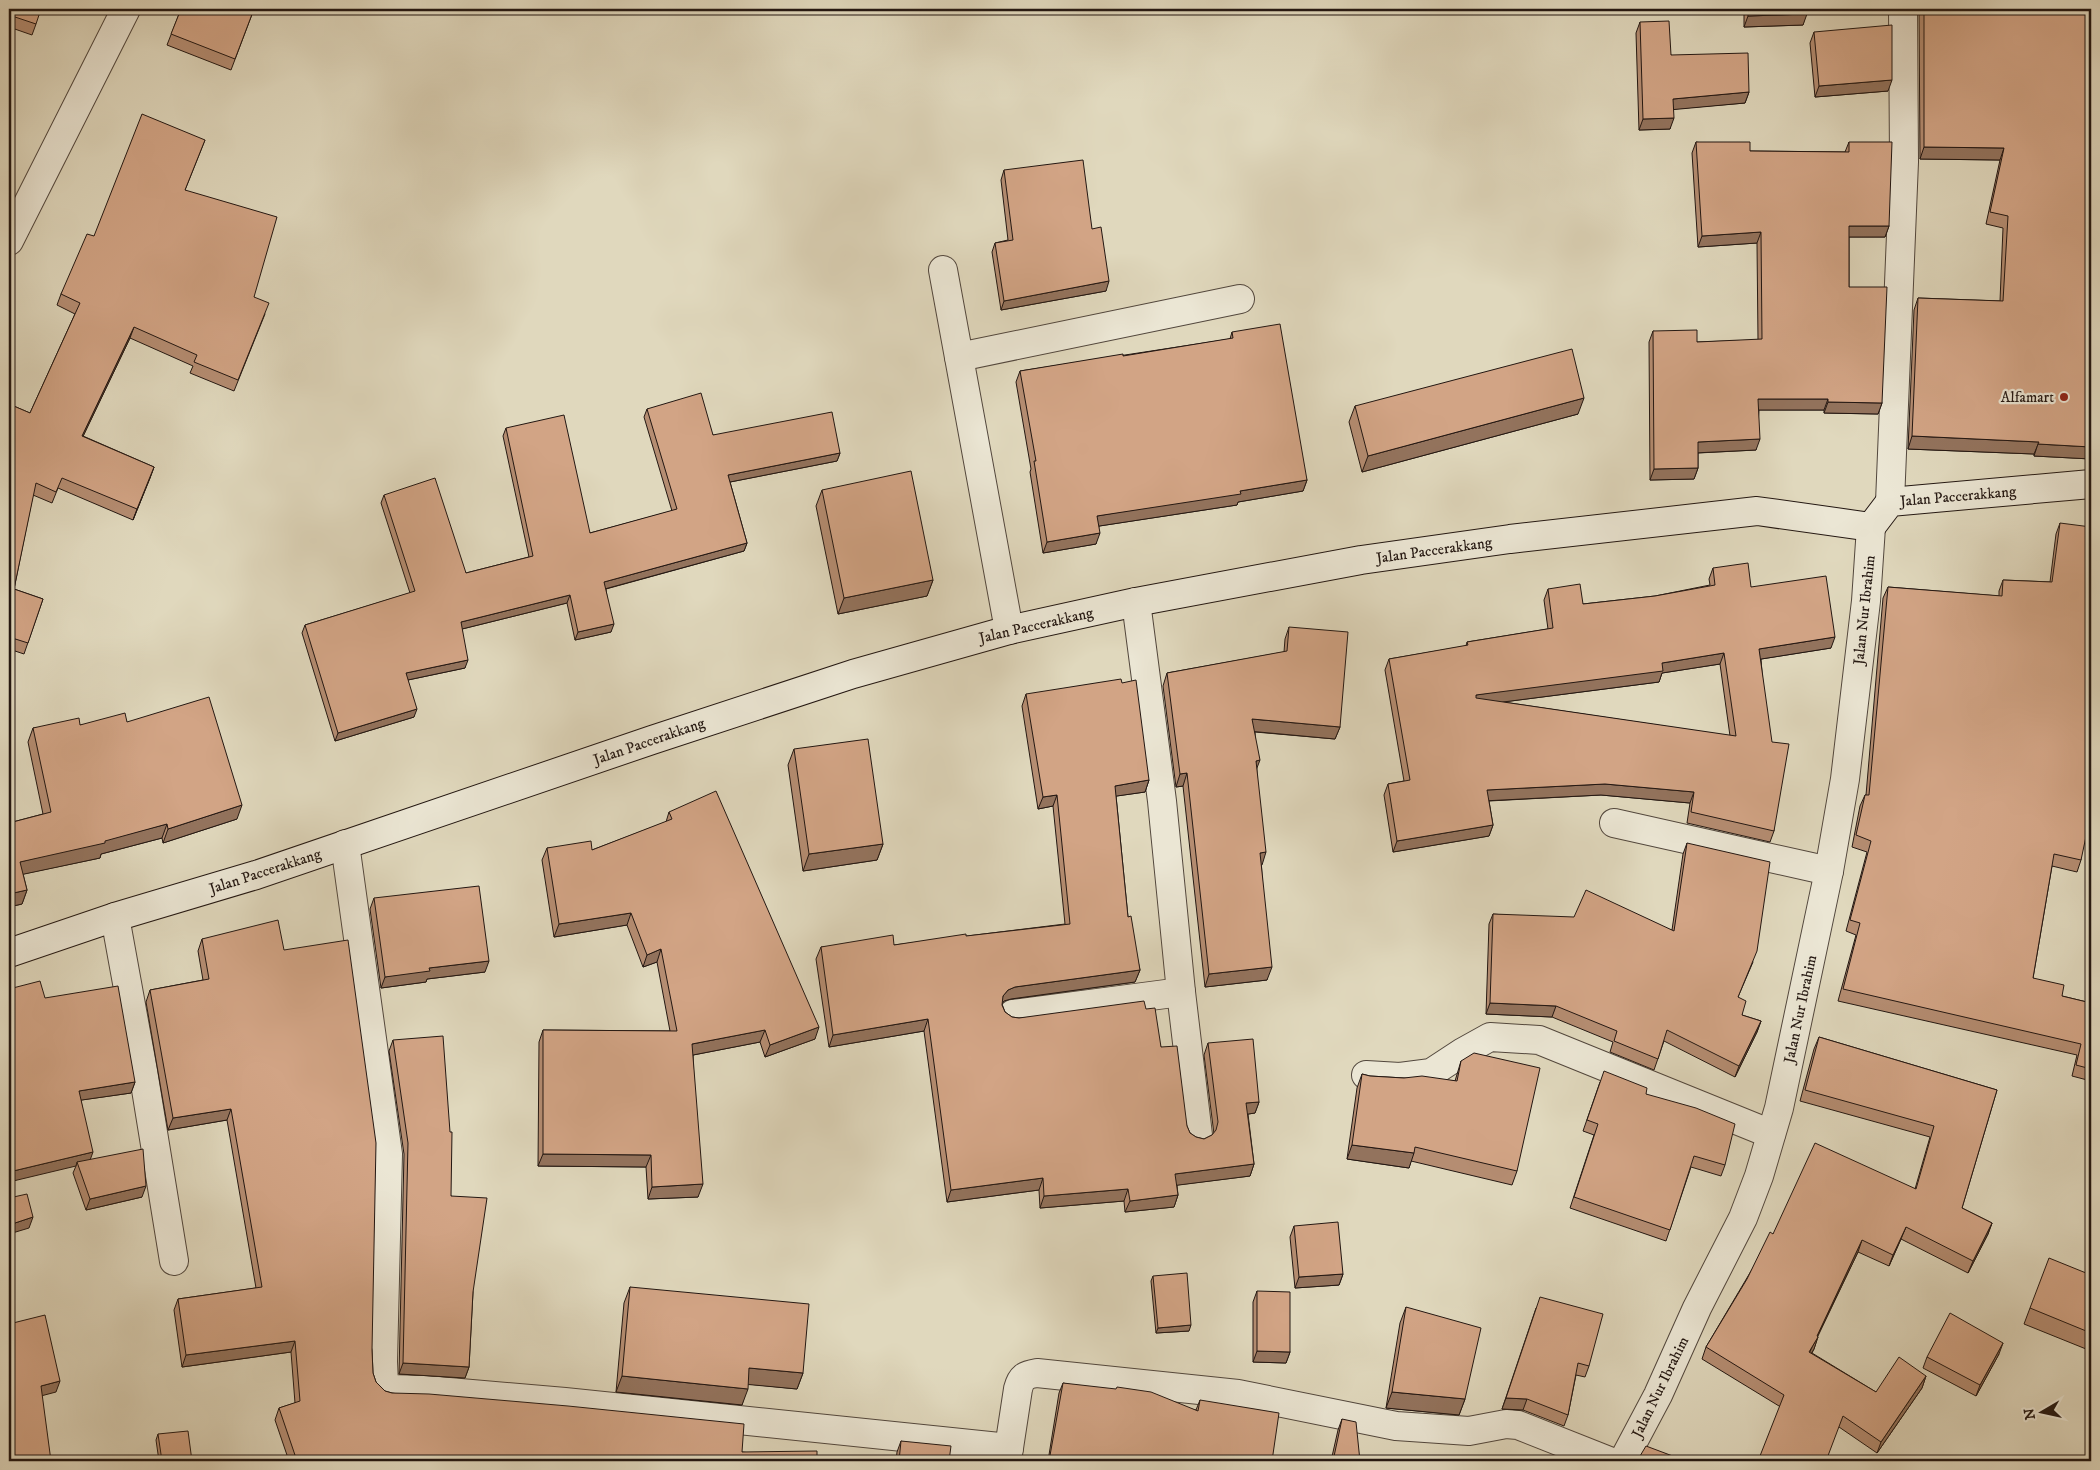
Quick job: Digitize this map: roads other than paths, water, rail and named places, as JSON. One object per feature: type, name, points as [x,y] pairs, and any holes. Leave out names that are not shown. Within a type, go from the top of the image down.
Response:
[{"type":"street","points":[[9,241],[126,9]]},
{"type":"street","points":[[1890,502],[1904,162],[1903,9]]},
{"type":"street","points":[[943,270],[1009,630]]},
{"type":"street","points":[[958,357],[1240,299]]},
{"type":"street","name":"Jalan Paccerakkang","points":[[9,953],[115,917],[256,874],[853,674],[1009,630],[1136,602],[1362,560],[1510,539],[1757,511],[1871,527],[1890,502],[2091,484]]},
{"type":"street","name":"Jalan Nur Ibrahim","points":[[1623,1461],[1658,1395],[1697,1308],[1743,1218],[1759,1176],[1779,1108],[1829,871],[1844,779],[1866,601],[1871,527]]},
{"type":"street","points":[[1136,602],[1162,802],[1181,992],[1198,1135]]},
{"type":"street","points":[[1614,824],[1829,871]]},
{"type":"street","points":[[345,844],[388,1154],[383,1362],[384,1384],[388,1389],[426,1390],[565,1402],[1008,1454],[1021,1379],[1028,1374],[1037,1373],[1238,1394],[1396,1426],[1460,1431],[1506,1424],[1518,1425],[1609,1461]]},
{"type":"street","points":[[115,917],[143,1071],[174,1261]]},
{"type":"street","points":[[1014,1014],[1181,992]]},
{"type":"street","points":[[1366,1075],[1400,1077],[1431,1073],[1490,1037],[1539,1040],[1771,1134]]},
{"type":"place","name":"Alfamart","points":[[2064,397]]}]
